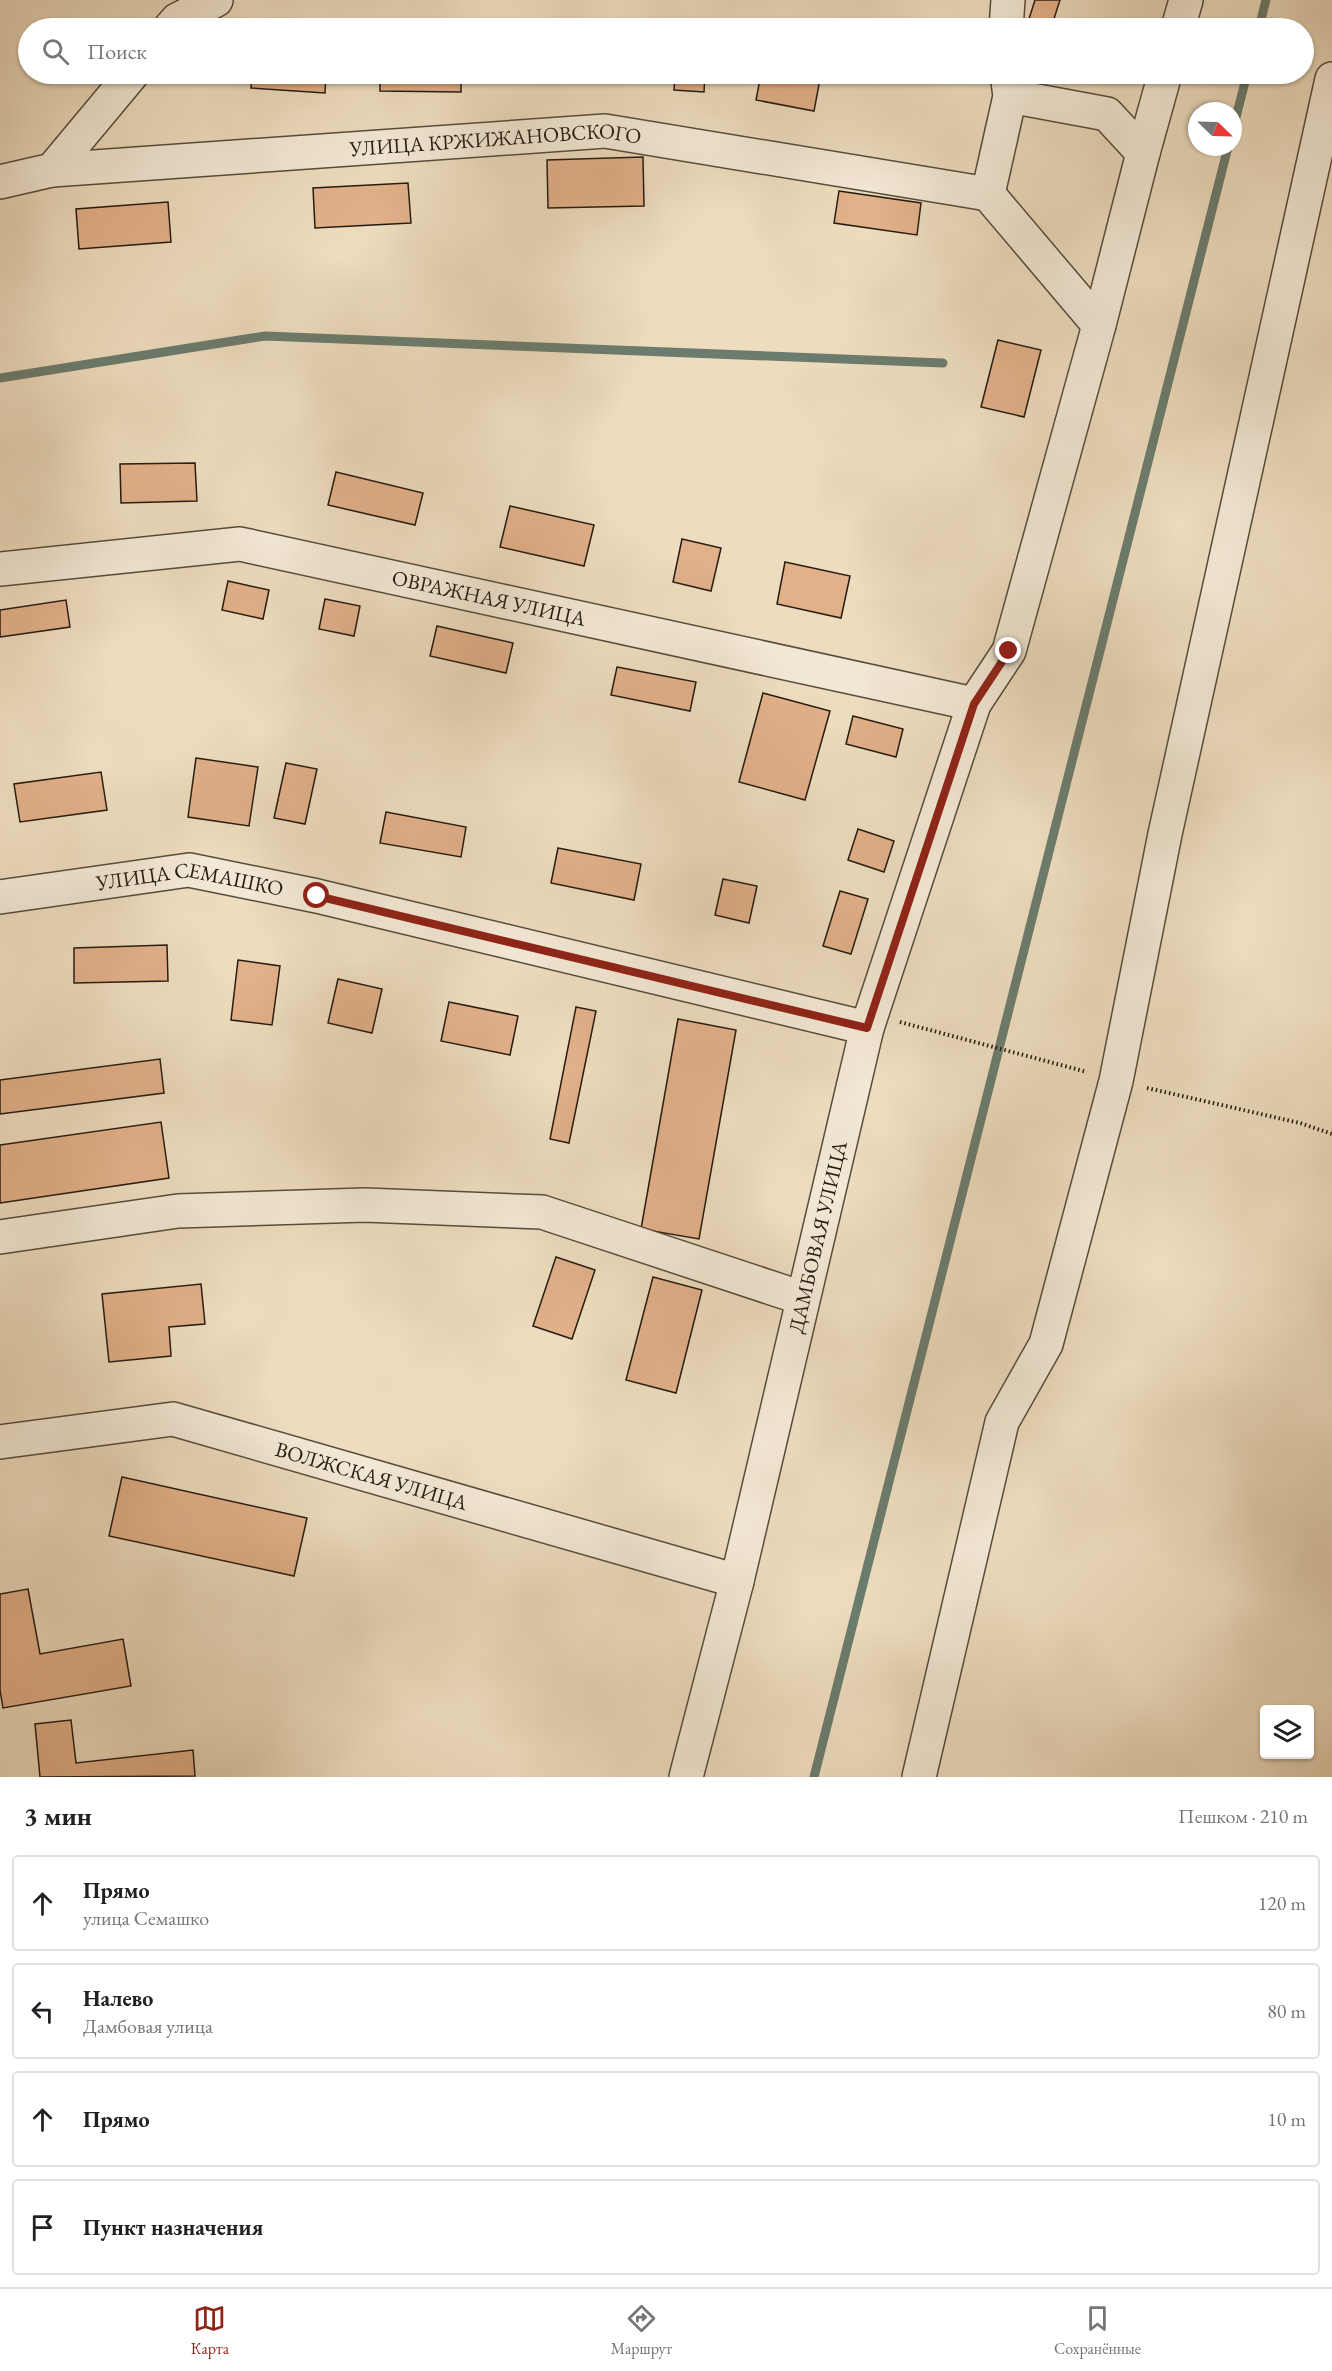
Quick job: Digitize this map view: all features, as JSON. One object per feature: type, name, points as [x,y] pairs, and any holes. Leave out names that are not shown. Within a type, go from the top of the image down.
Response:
[{"type":"street","points":[[181,18],[216,0]]},
{"type":"street","points":[[1007,18],[1008,0]]},
{"type":"street","points":[[1181,18],[1186,0]]},
{"type":"street","points":[[920,1777],[1002,1422],[1046,1344],[1116,1081],[1165,834],[1332,79]]},
{"type":"street","points":[[52,170],[124,84]]},
{"type":"street","name":"ДАМБОВАЯ УЛИЦА","points":[[686,1777],[737,1581],[869,1022],[974,704],[1009,651],[1099,325],[1162,84]]},
{"type":"street","points":[[1099,325],[988,194],[1009,85],[1107,114],[1143,153]]},
{"type":"street","name":"УЛИЦА КРЖИЖАНОВСКОГО","points":[[0,182],[52,170],[605,131],[988,194]]},
{"type":"street","name":"ОВРАЖНАЯ УЛИЦА","points":[[0,569],[240,544],[974,704]]},
{"type":"street","name":"УЛИЦА СЕМАШКО","points":[[0,897],[189,870],[317,896],[869,1022]]},
{"type":"street","points":[[0,1237],[178,1211],[365,1205],[542,1212],[802,1298]]},
{"type":"street","name":"ВОЛЖСКАЯ УЛИЦА","points":[[0,1442],[173,1419],[737,1581]]},
{"type":"path","points":[[869,1022],[941,1033],[1116,1081],[1300,1123],[1332,1134]]},
{"type":"building","points":[[1035,0],[1060,0],[1054,18],[1029,18]]},
{"type":"building","points":[[251,84],[325,84],[325,93],[251,88]]},
{"type":"building","points":[[380,84],[461,84],[461,92],[380,91]]},
{"type":"building","points":[[674,84],[704,84],[704,92],[674,90]]},
{"type":"building","points":[[759,84],[819,84],[814,111],[756,100]]},
{"type":"building","points":[[643,157],[644,206],[548,208],[547,160]]},
{"type":"building","points":[[408,183],[411,223],[315,228],[313,188]]},
{"type":"building","points":[[839,191],[921,203],[917,235],[834,223]]},
{"type":"building","points":[[168,202],[171,242],[79,249],[76,209]]},
{"type":"building","points":[[998,340],[1041,350],[1024,417],[981,407]]},
{"type":"building","points":[[195,463],[197,501],[121,503],[120,464]]},
{"type":"building","points":[[336,472],[423,493],[415,525],[328,505]]},
{"type":"building","points":[[510,506],[594,525],[584,566],[500,547]]},
{"type":"building","points":[[682,539],[721,548],[711,591],[673,582]]},
{"type":"building","points":[[785,562],[850,576],[841,618],[777,604]]},
{"type":"building","points":[[228,581],[269,590],[263,619],[222,610]]},
{"type":"building","points":[[325,599],[360,606],[354,636],[319,629]]},
{"type":"building","points":[[66,600],[70,627],[0,637],[0,610]]},
{"type":"building","points":[[437,626],[513,643],[506,673],[430,656]]},
{"type":"building","points":[[617,667],[696,682],[690,711],[611,695]]},
{"type":"building","points":[[763,693],[830,711],[805,800],[739,782]]},
{"type":"building","points":[[853,716],[903,729],[896,757],[846,744]]},
{"type":"building","points":[[196,758],[258,767],[249,826],[188,817]]},
{"type":"building","points":[[286,763],[317,769],[305,824],[274,818]]},
{"type":"building","points":[[101,772],[107,810],[20,822],[14,784]]},
{"type":"building","points":[[386,812],[466,827],[461,857],[380,843]]},
{"type":"building","points":[[858,829],[894,841],[884,872],[848,860]]},
{"type":"building","points":[[558,848],[641,864],[634,900],[551,883]]},
{"type":"building","points":[[723,879],[757,886],[749,923],[715,915]]},
{"type":"building","points":[[840,891],[868,899],[851,954],[823,946]]},
{"type":"building","points":[[167,945],[168,981],[74,983],[74,948]]},
{"type":"building","points":[[238,960],[280,966],[272,1025],[231,1020]]},
{"type":"building","points":[[338,979],[382,989],[372,1033],[328,1023]]},
{"type":"building","points":[[449,1002],[518,1016],[510,1055],[441,1041]]},
{"type":"building","points":[[576,1007],[596,1011],[569,1143],[550,1139]]},
{"type":"building","points":[[678,1019],[736,1030],[699,1239],[641,1229]]},
{"type":"building","points":[[160,1059],[164,1093],[0,1114],[0,1080]]},
{"type":"building","points":[[161,1122],[169,1178],[0,1203],[0,1145]]},
{"type":"building","points":[[556,1257],[595,1270],[572,1339],[533,1326]]},
{"type":"building","points":[[653,1277],[702,1290],[676,1393],[626,1380]]},
{"type":"building","points":[[201,1284],[205,1324],[169,1327],[171,1356],[109,1362],[102,1294]]},
{"type":"building","points":[[122,1477],[307,1518],[294,1576],[109,1536]]},
{"type":"building","points":[[28,1589],[40,1654],[123,1639],[131,1686],[3,1708],[0,1690],[0,1594]]},
{"type":"building","points":[[71,1720],[76,1763],[193,1750],[195,1776],[40,1777],[35,1724]]},
{"type":"waterway","points":[[1262,18],[1266,0]]},
{"type":"waterway","points":[[1240,102],[1244,84]]},
{"type":"waterway","points":[[814,1777],[1226,156]]},
{"type":"waterway","points":[[0,378],[265,336],[943,363]]},
{"type":"route","points":[[317,896],[867,1028],[974,704],[1009,651]]}]
